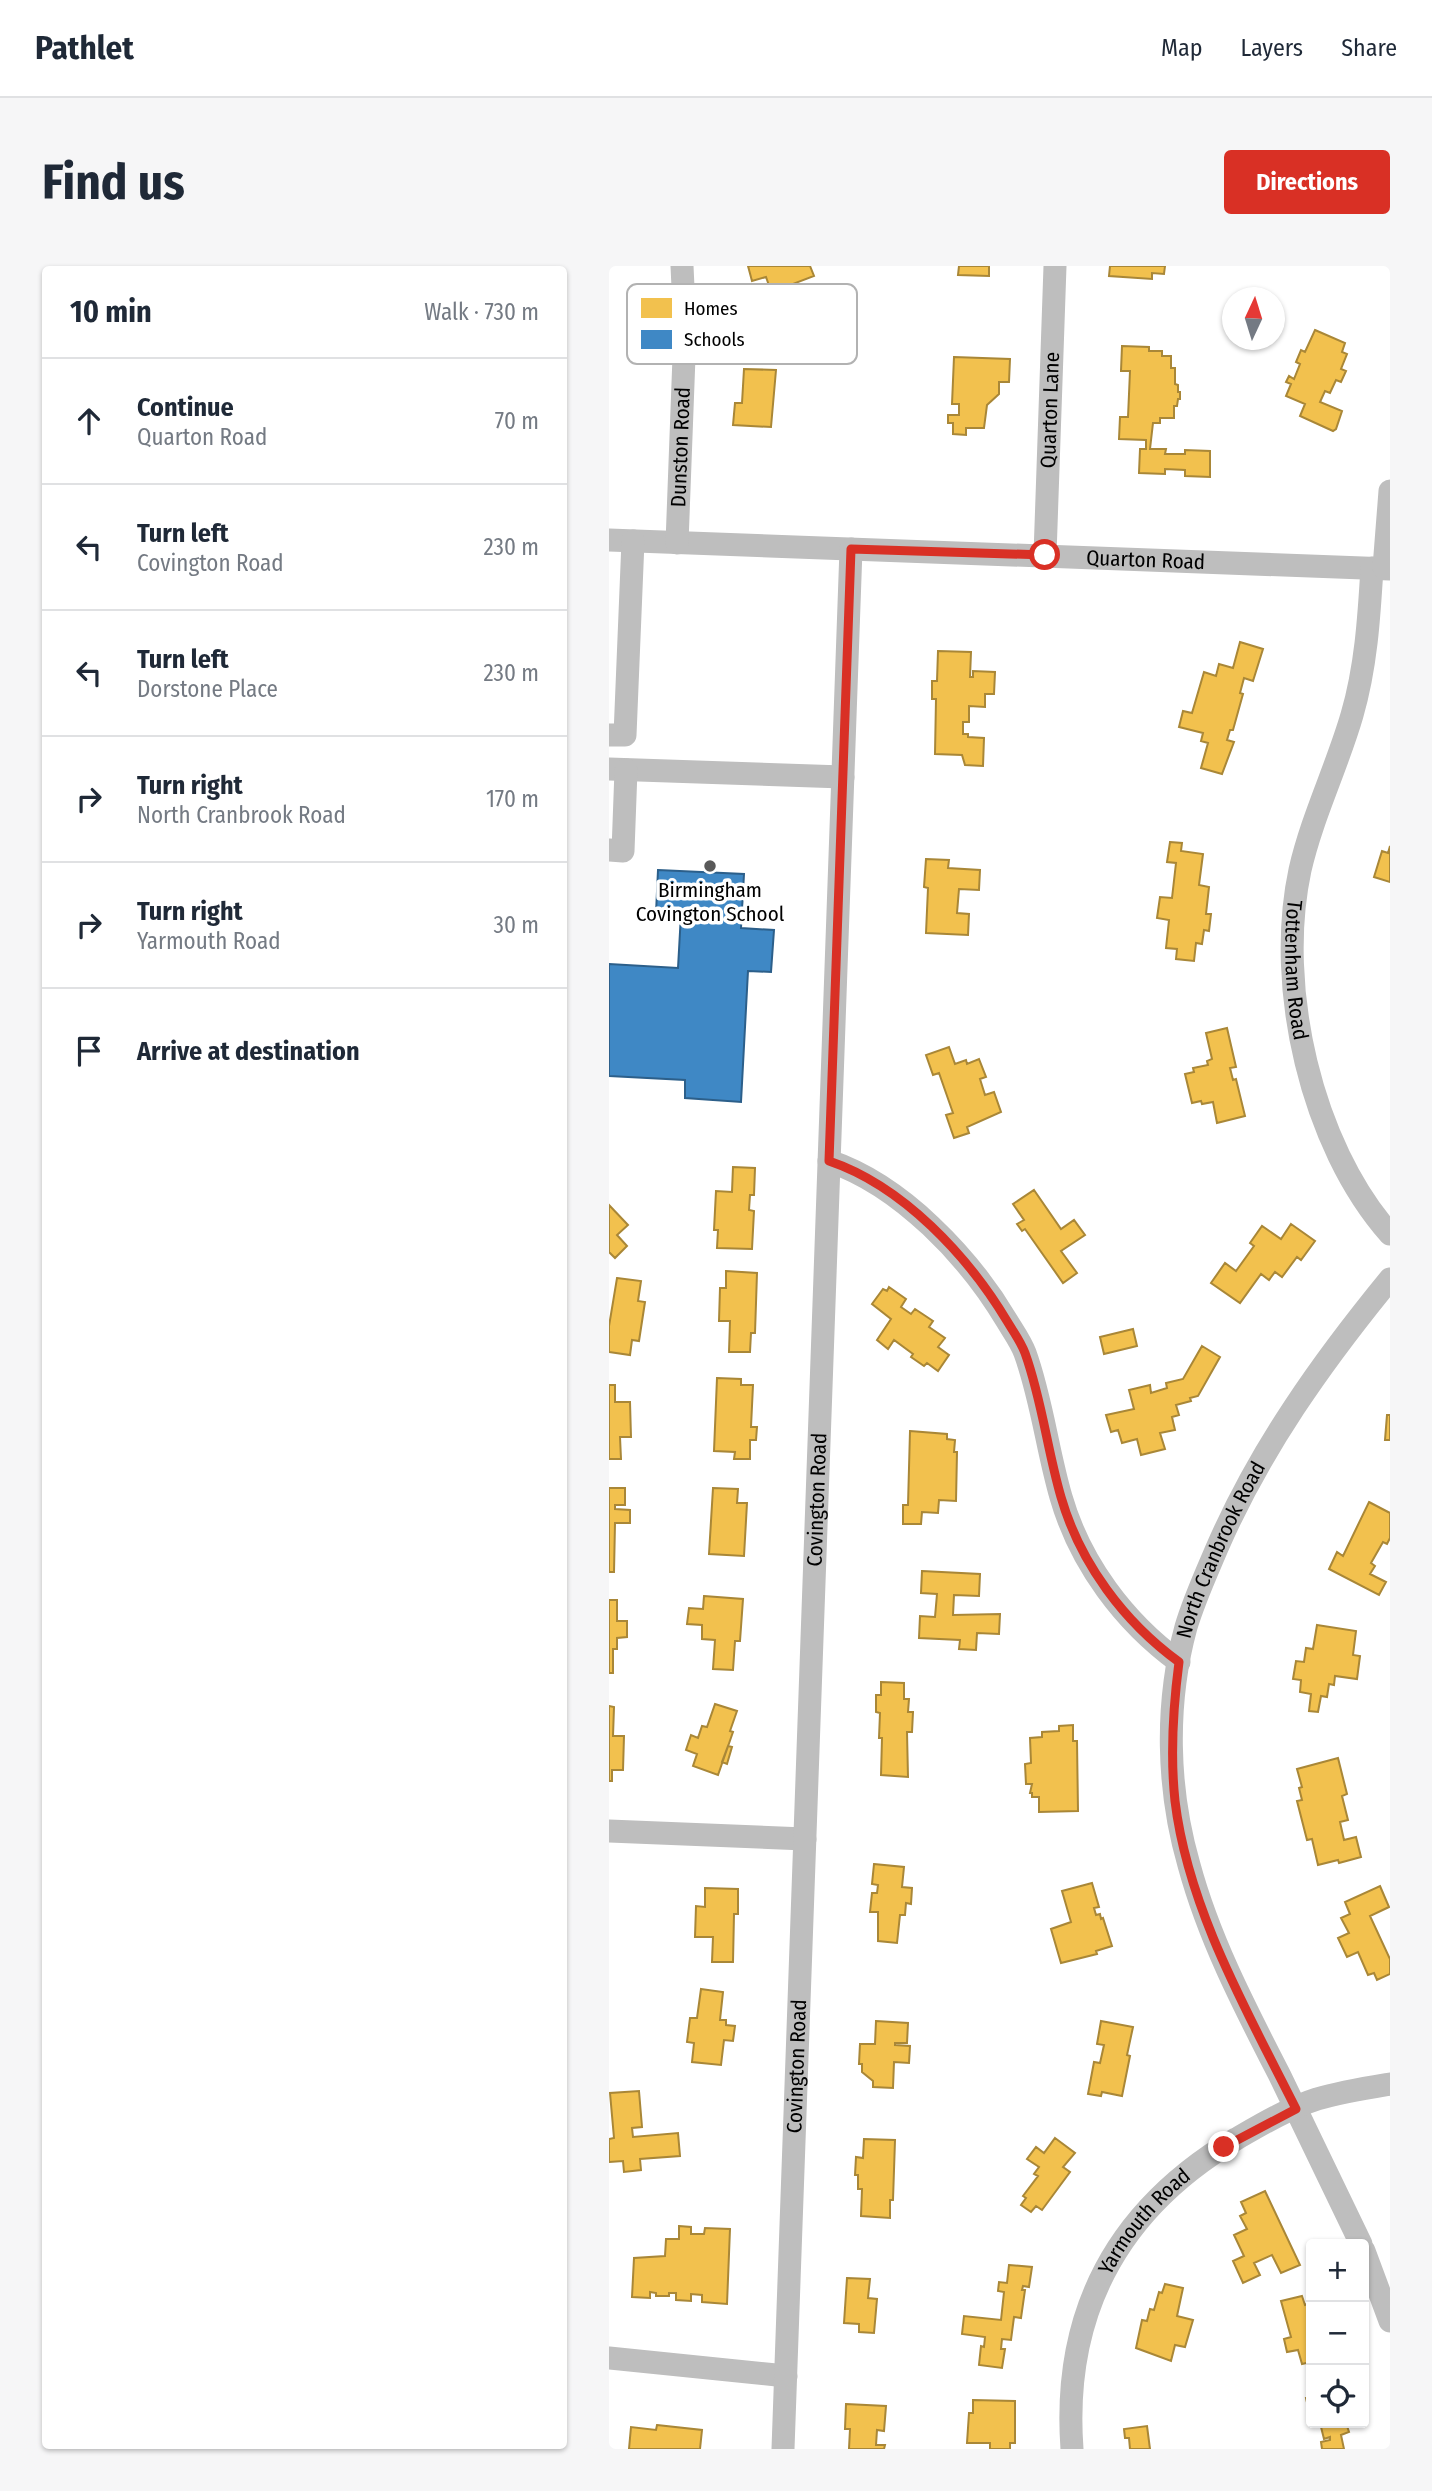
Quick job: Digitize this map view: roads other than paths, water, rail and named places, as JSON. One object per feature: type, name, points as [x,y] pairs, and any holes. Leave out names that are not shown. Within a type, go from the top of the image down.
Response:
[{"type":"street","name":"Dunston Road","points":[[682,266],[683,284]]},
{"type":"street","name":"Quarton Lane","points":[[1045,555],[1055,266]]},
{"type":"street","name":"Dunston Road","points":[[677,542],[684,364]]},
{"type":"street","name":"Tottenham Road","points":[[1390,491],[1382,568],[1363,669],[1345,738],[1306,848],[1295,901],[1292,958],[1298,1021],[1308,1072],[1320,1110],[1343,1162],[1375,1216],[1390,1234]]},
{"type":"street","name":"Quarton Road","points":[[609,540],[1382,568]]},
{"type":"street","points":[[609,735],[625,735],[633,541]]},
{"type":"street","name":"Covington Road","points":[[783,2449],[851,549]]},
{"type":"street","points":[[609,850],[623,850],[618,770],[843,777]]},
{"type":"street","points":[[829,1161],[869,1178],[933,1228],[956,1251],[995,1300],[1024,1350],[1042,1406],[1061,1497],[1081,1548],[1109,1593],[1144,1634],[1179,1662]]},
{"type":"street","name":"North Cranbrook Road","points":[[1359,2239],[1233,1979],[1202,1905],[1189,1866],[1175,1801],[1173,1708],[1186,1627],[1202,1582],[1227,1526],[1257,1467],[1321,1367],[1390,1279]]},
{"type":"street","points":[[609,1832],[805,1839]]},
{"type":"street","name":"Yarmouth Road","points":[[1072,2449],[1072,2367],[1080,2333],[1091,2302],[1121,2244],[1156,2201],[1193,2167],[1256,2128],[1316,2100],[1390,2084]]},
{"type":"street","points":[[1369,2264],[1390,2321]]},
{"type":"street","points":[[609,2358],[786,2376]]},
{"type":"place","name":"Birmingham Covington School","points":[[710,866]]}]
